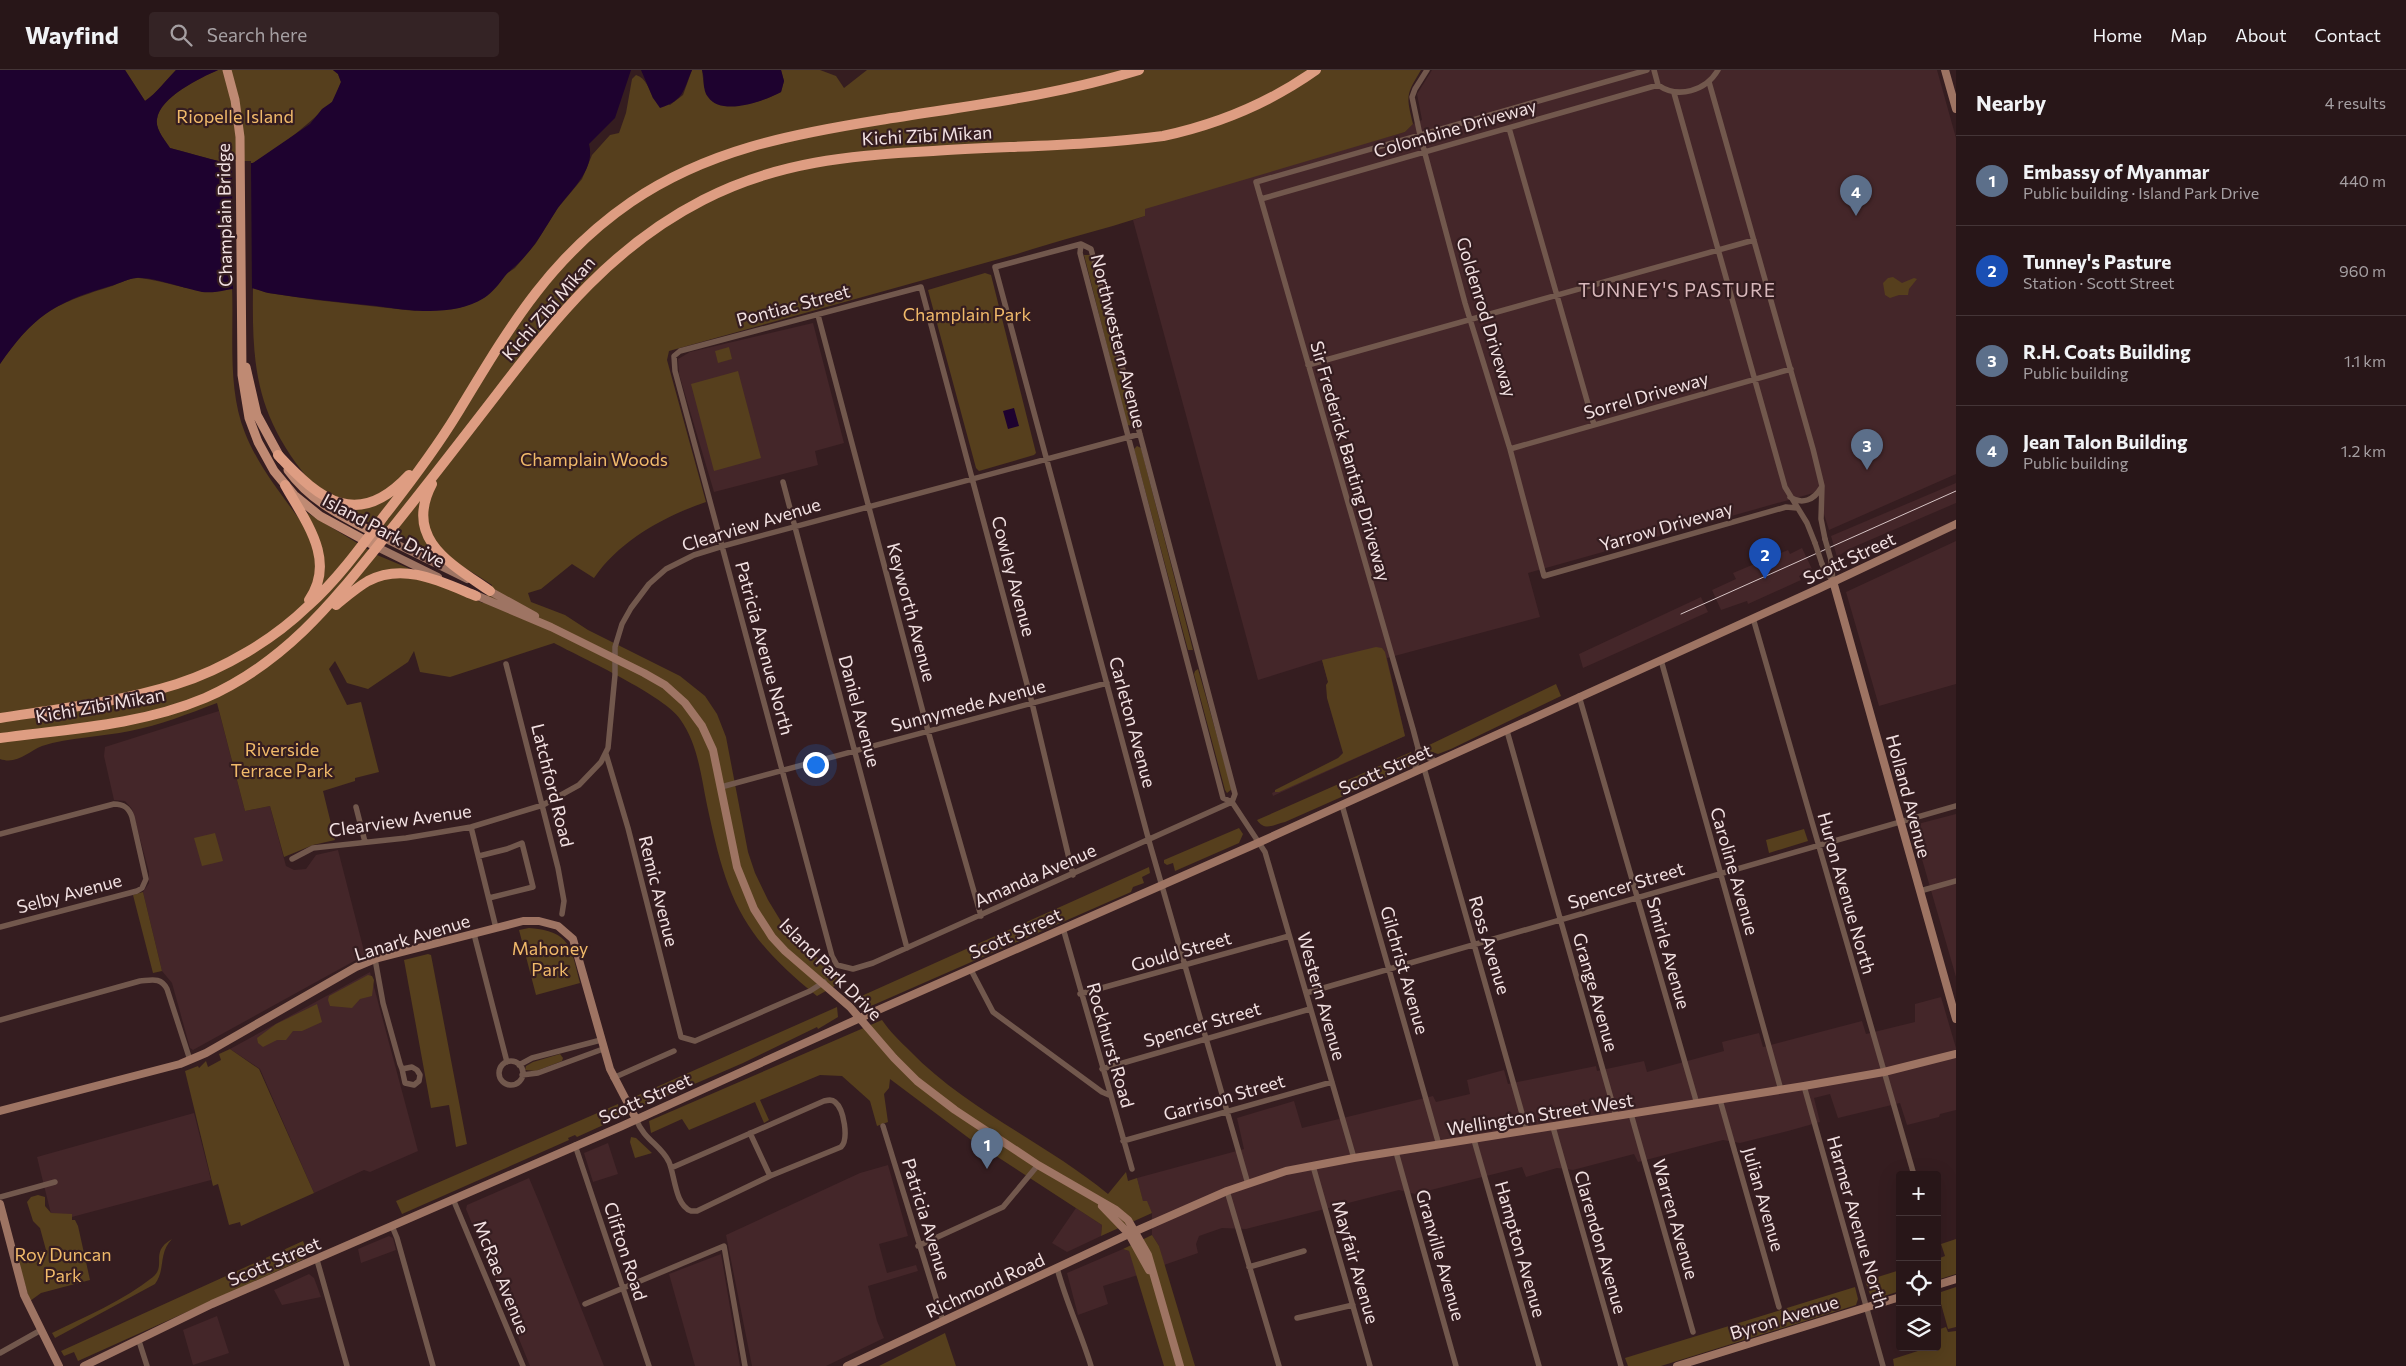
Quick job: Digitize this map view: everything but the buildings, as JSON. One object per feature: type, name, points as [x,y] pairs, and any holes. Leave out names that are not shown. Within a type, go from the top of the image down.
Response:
[{"type":"highway","name":"Kichi Zībī Mīkan","points":[[0,718],[105,701],[179,683],[217,667],[263,641],[296,618],[321,594],[365,541],[438,446],[498,344],[538,288],[574,247],[640,196],[701,163],[759,143],[809,132],[1061,90],[1139,70]]},
{"type":"highway","name":"Kichi Zībī Mīkan","points":[[0,738],[127,720],[184,706],[218,691],[259,668],[282,652],[310,626],[343,590],[522,360],[577,295],[622,252],[672,217],[716,193],[761,175],[792,166],[855,156],[1135,140],[1185,131],[1250,110],[1284,92],[1316,70]]},
{"type":"highway","points":[[278,455],[298,476],[318,492],[347,504],[366,504],[380,499],[401,483],[451,424]]},
{"type":"highway","points":[[456,446],[428,491],[423,510],[423,524],[430,541],[441,556],[490,591]]},
{"type":"highway","points":[[285,485],[311,529],[321,560],[317,587],[296,618]]},
{"type":"highway","points":[[310,626],[363,584],[390,574],[423,575],[476,596]]},
{"type":"main road","name":"Champlain Bridge","points":[[227,70],[238,117],[243,360]]},
{"type":"main road","points":[[1945,70],[1954,92],[1956,109]]},
{"type":"main road","name":"Island Park Drive","points":[[243,360],[257,416],[278,455],[291,474],[312,496],[337,514],[374,529],[384,538],[490,591],[551,627],[660,682],[688,706],[708,738],[716,759],[733,852],[744,887],[754,910],[779,945],[846,1003],[894,1058],[917,1081],[955,1110],[1038,1165],[1095,1199],[1132,1232],[1155,1279],[1180,1366]]},
{"type":"main road","name":"Island Park Drive","points":[[243,360],[244,396],[249,418],[264,454],[285,485],[320,516],[365,541],[375,550],[476,596],[551,627]]},
{"type":"main road","name":"Scott Street","points":[[84,1366],[212,1304],[576,1146],[1438,762],[1956,524]]},
{"type":"main road","points":[[374,529],[375,550]]},
{"type":"main road","name":"Holland Avenue","points":[[1834,581],[1956,1019]]},
{"type":"main road","name":"Lanark Avenue","points":[[0,1111],[190,1060],[356,967],[375,959],[523,921],[558,926],[570,935],[578,950],[603,1048],[615,1081],[636,1119]]},
{"type":"main road","name":"Wellington Street West","points":[[1132,1232],[1227,1192],[1286,1171],[1354,1158],[1804,1086],[1884,1072],[1956,1054]]},
{"type":"main road","points":[[0,1204],[22,1290],[59,1366]]},
{"type":"main road","name":"Richmond Road","points":[[847,1366],[856,1364],[1132,1232]]},
{"type":"main road","points":[[1941,1284],[1956,1279]]},
{"type":"main road","name":"Byron Avenue","points":[[1676,1366],[1896,1298]]},
{"type":"street","name":"Goldenrod Driveway","points":[[1427,70],[1412,97],[1420,135],[1471,319],[1510,449],[1544,576]]},
{"type":"street","name":"Colombine Driveway","points":[[1256,182],[1647,70]]},
{"type":"street","points":[[1654,70],[1658,85],[1674,93],[1692,91],[1709,82],[1718,70]]},
{"type":"street","points":[[1709,82],[1791,369],[1822,486],[1821,519],[1834,581]]},
{"type":"street","name":"Colombine Driveway","points":[[1260,198],[1658,85]]},
{"type":"street","points":[[1674,93],[1789,497],[1807,523],[1825,572],[1834,581]]},
{"type":"street","points":[[1509,128],[1594,425]]},
{"type":"street","name":"Sir Frederick Banting Driveway","points":[[1256,182],[1413,729],[1418,748],[1415,772]]},
{"type":"street","points":[[1308,365],[1754,240]]},
{"type":"street","name":"Carleton Avenue","points":[[1081,244],[996,267],[1151,849],[1248,1184]]},
{"type":"street","name":"Northwestern Avenue","points":[[1232,802],[1235,794],[1091,249],[1081,244],[1080,253],[1223,798],[1232,802],[1260,842]]},
{"type":"street","name":"Pontiac Street","points":[[674,356],[686,349],[921,286]]},
{"type":"street","name":"Cowley Avenue","points":[[921,286],[1032,703],[1073,875]]},
{"type":"street","name":"Keyworth Avenue","points":[[818,315],[928,731],[981,916]]},
{"type":"street","name":"Patricia Avenue North","points":[[674,356],[675,371],[832,956],[839,966],[848,968]]},
{"type":"street","name":"Sorrel Driveway","points":[[1510,449],[1791,369]]},
{"type":"street","name":"Clearview Avenue","points":[[292,859],[313,848],[406,838],[471,827],[543,805],[579,785],[606,754],[615,660],[614,647],[624,619],[649,584],[679,561],[723,546],[795,526],[1140,434]]},
{"type":"street","name":"Daniel Avenue","points":[[783,482],[907,948]]},
{"type":"street","points":[[1789,497],[1798,501],[1808,500],[1816,495],[1822,486]]},
{"type":"street","name":"Yarrow Driveway","points":[[1544,576],[1786,507],[1797,508]]},
{"type":"street","name":"Huron Avenue North","points":[[1753,618],[1913,1171]]},
{"type":"street","points":[[1188,662],[1199,659]]},
{"type":"street","name":"Caroline Avenue","points":[[1661,660],[1781,1090]]},
{"type":"street","name":"Latchford Road","points":[[506,664],[558,868],[564,902],[562,914]]},
{"type":"street","name":"Sunnymede Avenue","points":[[721,787],[1107,683]]},
{"type":"street","name":"Smirle Avenue","points":[[1580,696],[1697,1104]]},
{"type":"street","name":"Grange Avenue","points":[[1506,731],[1616,1116]]},
{"type":"street","points":[[1418,748],[1427,757],[1438,762]]},
{"type":"street","name":"Remic Avenue","points":[[606,754],[628,828],[682,1037],[695,1042],[827,985]]},
{"type":"street","name":"Ross Avenue","points":[[1424,768],[1473,945],[1528,1131]]},
{"type":"street","name":"Amanda Avenue","points":[[848,968],[865,966],[907,948],[1149,841],[1232,802]]},
{"type":"street","name":"Selby Avenue","points":[[0,834],[114,804],[122,804],[129,810],[132,817],[145,871],[144,885],[137,891],[0,927]]},
{"type":"street","name":"Gilchrist Avenue","points":[[1342,805],[1439,1145]]},
{"type":"street","name":"Spencer Street","points":[[1306,993],[1956,806]]},
{"type":"street","points":[[356,807],[365,842]]},
{"type":"street","points":[[471,827],[496,928]]},
{"type":"street","name":"Western Avenue","points":[[1260,842],[1265,852],[1354,1158]]},
{"type":"street","points":[[479,856],[522,843],[533,887],[489,898]]},
{"type":"street","points":[[1920,891],[1956,881]]},
{"type":"street","name":"Rockhurst Road","points":[[1063,928],[1080,994],[1132,1169]]},
{"type":"street","points":[[474,934],[507,1062]]},
{"type":"street","name":"Gould Street","points":[[1080,994],[1289,936]]},
{"type":"street","points":[[375,959],[383,1003],[402,1068]]},
{"type":"street","points":[[971,970],[993,1012],[1102,1092],[1109,1095]]},
{"type":"street","points":[[0,1020],[140,981],[158,980],[164,982],[168,988],[190,1060]]},
{"type":"street","name":"Spencer Street","points":[[1102,1069],[1310,1009]]},
{"type":"street","points":[[519,1066],[532,1058],[601,1040]]},
{"type":"street","points":[[522,1075],[519,1066],[514,1062],[507,1062],[499,1071],[503,1083],[515,1084],[522,1075],[538,1073],[603,1048]]},
{"type":"street","points":[[615,1081],[674,1051]]},
{"type":"street","name":"Garrison Street","points":[[1124,1141],[1332,1082]]},
{"type":"street","name":"Harmer Avenue North","points":[[1804,1086],[1883,1366]]},
{"type":"street","name":"Julian Avenue","points":[[1720,1100],[1779,1307]]},
{"type":"street","points":[[636,1119],[640,1130],[665,1155],[672,1168],[682,1204],[691,1211],[697,1211],[770,1176],[844,1145],[846,1132],[839,1108],[835,1102],[824,1101],[672,1168]]},
{"type":"street","name":"Warren Avenue","points":[[1631,1114],[1693,1332]]},
{"type":"street","name":"Patricia Avenue","points":[[883,1126],[918,1246],[943,1321]]},
{"type":"street","name":"Clarendon Avenue","points":[[1553,1127],[1621,1366]]},
{"type":"street","points":[[750,1133],[770,1176]]},
{"type":"street","name":"Hampton Avenue","points":[[1474,1140],[1539,1366]]},
{"type":"street","name":"Clifton Road","points":[[576,1146],[649,1366]]},
{"type":"street","name":"Granville Avenue","points":[[1396,1152],[1456,1366]]},
{"type":"street","points":[[918,1246],[1002,1207],[1038,1165]]},
{"type":"street","name":"Mayfair Avenue","points":[[1313,1166],[1370,1366]]},
{"type":"street","points":[[0,1198],[55,1182]]},
{"type":"street","points":[[1227,1192],[1279,1366]]},
{"type":"street","name":"McRae Avenue","points":[[454,1199],[523,1366]]},
{"type":"street","points":[[392,1226],[398,1238],[433,1366]]},
{"type":"street","points":[[586,1304],[724,1246],[745,1366]]},
{"type":"street","points":[[1249,1267],[1304,1252]]},
{"type":"street","points":[[317,1260],[347,1366]]},
{"type":"street","points":[[1058,1268],[1072,1317],[1091,1366]]},
{"type":"street","points":[[1297,1318],[1353,1305]]},
{"type":"street","points":[[0,1353],[41,1330]]},
{"type":"street","points":[[139,1340],[147,1366]]},
{"type":"shaded area","points":[[0,70],[125,70],[145,101],[176,70],[218,70],[182,89],[165,103],[157,119],[157,127],[170,148],[229,164],[253,163],[310,124],[322,109],[332,102],[341,82],[338,74],[333,70],[631,70],[615,118],[589,144],[589,163],[580,180],[561,203],[524,258],[507,273],[496,288],[484,298],[472,304],[446,310],[404,310],[296,297],[251,288],[202,292],[159,281],[136,278],[72,299],[45,314],[23,335],[0,364]]},
{"type":"shaded area","points":[[641,70],[692,70],[682,94],[674,102],[660,108],[653,98]]},
{"type":"shaded area","points":[[702,70],[781,70],[784,81],[781,92],[764,99],[733,107],[723,106],[714,103],[706,94]]},
{"type":"shaded area","name":"TUNNEY'S PASTURE","points":[[1432,70],[1937,70],[1956,138],[1956,474],[1829,530],[1817,492],[1528,573],[1540,617],[1387,658],[1405,736],[1273,796],[1272,793],[1349,754],[1322,660],[1258,680],[1133,220],[1145,216],[1144,204],[1405,132],[1413,124],[1422,120],[1417,94]]},
{"type":"shaded area","points":[[813,323],[844,443],[815,451],[818,465],[714,492],[679,374],[678,359],[690,352]]},
{"type":"shaded area","points":[[1014,408],[1019,426],[1008,429],[1003,411]]},
{"type":"shaded area","points":[[1956,483],[1956,503],[1849,549],[1837,557],[1831,536]]},
{"type":"shaded area","points":[[1956,541],[1956,684],[1879,706],[1846,592]]},
{"type":"shaded area","points":[[1802,548],[1812,569],[1799,576],[1801,580],[1748,604],[1747,601],[1721,610],[1712,590],[1736,579],[1733,573],[1788,550],[1790,554]]},
{"type":"shaded area","points":[[1701,597],[1708,612],[1583,668],[1579,654]]},
{"type":"shaded area","points":[[219,711],[245,811],[270,806],[286,866],[294,870],[306,869],[316,855],[338,850],[365,955],[193,1050],[190,1048],[172,983],[162,971],[143,892],[149,883],[149,872],[132,809],[125,801],[114,800],[104,756],[105,747]]},
{"type":"shaded area","points":[[1956,814],[1956,977],[1913,828],[1914,825]]},
{"type":"shaded area","points":[[370,972],[418,1151],[370,1172],[364,1170],[314,1193],[260,1069],[230,1049]]},
{"type":"shaded area","points":[[1941,997],[1956,1048],[1956,1110],[1940,1114],[1939,1117],[1907,1125],[1900,1103],[1838,1118],[1830,1094],[1814,1098],[1820,1122],[1788,1131],[1740,1143],[1723,1140],[1638,1162],[1634,1154],[1573,1170],[1557,1168],[1526,1177],[1522,1167],[1415,1194],[1399,1190],[1246,1229],[1222,1228],[1199,1236],[1196,1244],[1198,1253],[1164,1265],[1159,1246],[1152,1235],[1152,1213],[1143,1202],[1137,1178],[1244,1149],[1237,1118],[1294,1101],[1302,1128],[1433,1096],[1436,1102],[1470,1094],[1467,1080],[1504,1070],[1508,1084],[1596,1066],[1597,1071],[1644,1061],[1647,1072],[1724,1051],[1722,1042],[1759,1033],[1763,1047],[1862,1021],[1866,1034],[1915,1022],[1915,1004]]},
{"type":"shaded area","points":[[194,1113],[211,1180],[53,1222],[37,1157]]},
{"type":"shaded area","points":[[608,1143],[618,1174],[593,1182],[584,1153]]},
{"type":"shaded area","points":[[888,1165],[908,1236],[879,1244],[883,1259],[887,1273],[916,1265],[918,1271],[868,1286],[877,1321],[884,1338],[826,1366],[752,1366],[726,1235],[860,1173]]},
{"type":"shaded area","points":[[529,1178],[604,1366],[530,1366],[466,1209],[467,1205]]},
{"type":"shaded area","points":[[1076,1208],[1102,1225],[1101,1236],[1067,1252],[1052,1243]]},
{"type":"shaded area","points":[[389,1236],[393,1238],[396,1250],[361,1263],[358,1249]]},
{"type":"shaded area","points":[[1123,1249],[1129,1251],[1138,1275],[1103,1286],[1108,1304],[1078,1315],[1067,1273]]},
{"type":"shaded area","points":[[721,1254],[740,1366],[695,1366],[669,1274]]},
{"type":"shaded area","points":[[309,1274],[314,1278],[321,1297],[282,1305],[274,1290]]},
{"type":"shaded area","points":[[217,1316],[229,1353],[193,1365],[183,1330]]},
{"type":"green space","points":[[125,70],[176,70],[145,101]]},
{"type":"green space","name":"Riopelle Island","points":[[218,70],[333,70],[338,74],[341,82],[336,96],[331,103],[280,146],[252,163],[223,162],[170,148],[157,127],[160,111],[165,103],[182,89]]},
{"type":"green space","points":[[692,70],[702,70],[704,87],[714,102],[732,105],[757,102],[781,92],[784,81],[781,70],[820,70],[836,76],[844,88],[867,70],[1421,70],[1412,85],[1408,101],[1413,124],[1405,132],[1145,209],[1145,216],[1113,226],[669,351],[667,360],[706,502],[675,514],[644,531],[617,552],[594,578],[572,564],[541,589],[528,593],[531,602],[565,615],[588,630],[680,676],[705,696],[717,714],[726,737],[748,852],[755,873],[782,923],[796,940],[843,979],[840,983],[817,996],[771,954],[754,934],[741,913],[722,866],[714,838],[695,750],[680,719],[658,700],[641,689],[554,643],[450,677],[420,672],[414,651],[408,662],[368,689],[347,683],[335,661],[329,669],[347,705],[361,702],[379,772],[355,778],[355,781],[323,791],[335,840],[313,845],[284,857],[270,806],[245,811],[217,703],[141,729],[52,743],[17,759],[0,759],[0,364],[12,347],[35,322],[59,306],[132,279],[139,278],[209,291],[232,287],[232,361],[239,416],[257,458],[305,527],[306,512],[377,555],[408,568],[416,578],[445,587],[483,603],[492,585],[436,552],[373,525],[331,503],[302,471],[286,449],[274,427],[260,384],[254,339],[253,288],[268,293],[316,300],[415,311],[459,308],[473,303],[485,297],[506,274],[515,268],[536,243],[557,209],[582,179],[592,155],[610,135],[619,133],[626,113],[632,79],[636,75],[639,76],[647,84],[653,98],[670,105],[683,95]]},
{"type":"green space","points":[[1084,255],[1090,255],[1134,423],[1133,426],[1127,425]]},
{"type":"green space","name":"Champlain Park","points":[[985,273],[991,275],[1036,453],[979,471],[976,468],[928,290]]},
{"type":"green space","points":[[1893,277],[1902,283],[1914,278],[1917,279],[1909,289],[1908,295],[1890,298],[1885,295],[1883,283],[1888,278]]},
{"type":"green space","points":[[729,347],[732,359],[718,363],[715,351]]},
{"type":"green space","points":[[738,371],[761,458],[714,471],[691,384]]},
{"type":"green space","points":[[1137,446],[1141,448],[1193,650],[1188,650],[1134,449]]},
{"type":"green space","points":[[1376,647],[1382,648],[1385,652],[1405,736],[1279,792],[1275,792],[1275,790],[1338,758],[1343,753],[1327,698],[1326,685],[1328,682],[1322,660]]},
{"type":"green space","points":[[1198,669],[1232,789],[1227,793],[1194,674]]},
{"type":"green space","points":[[1556,684],[1561,696],[1451,749],[1438,754],[1429,751],[1427,746]]},
{"type":"green space","points":[[1411,752],[1414,759],[1409,767],[1285,822],[1263,826],[1257,820]]},
{"type":"green space","points":[[1239,828],[1243,834],[1239,843],[1175,871],[1173,863],[1167,865],[1164,863],[1164,860]]},
{"type":"green space","points":[[1804,829],[1808,841],[1769,853],[1766,840]]},
{"type":"green space","points":[[215,833],[223,861],[202,866],[194,838]]},
{"type":"green space","points":[[1149,867],[1150,873],[1142,877],[1144,883],[1133,887],[1131,892],[871,1006],[857,998]]},
{"type":"green space","points":[[143,892],[162,971],[153,973],[133,895]]},
{"type":"green space","name":"Mahoney Park","points":[[529,928],[543,930],[561,937],[571,951],[580,983],[536,995],[519,930]]},
{"type":"green space","points":[[428,954],[431,955],[467,1144],[456,1147],[449,1105],[431,1108],[404,960]]},
{"type":"green space","points":[[368,975],[372,976],[374,980],[372,996],[360,999],[352,1008],[330,1006],[329,996]]},
{"type":"green space","points":[[317,1004],[322,1022],[302,1031],[293,1031],[286,1040],[277,1040],[263,1047],[258,1043],[257,1038],[276,1024]]},
{"type":"green space","points":[[837,1007],[838,1017],[818,1029],[817,1027],[743,1063],[646,1105],[638,1103],[634,1097]]},
{"type":"green space","points":[[882,1020],[910,1051],[956,1091],[1084,1175],[1108,1194],[1126,1172],[1128,1181],[1137,1178],[1143,1201],[1147,1201],[1152,1213],[1101,1236],[1102,1225],[970,1139],[890,1079],[889,1088],[884,1094],[888,1122],[877,1126],[870,1101],[842,1076],[820,1075],[760,1100],[769,1120],[764,1123],[755,1102],[689,1130],[682,1119],[651,1133],[649,1121]]},
{"type":"green space","points":[[230,1049],[259,1069],[314,1193],[241,1226],[240,1222],[229,1225],[218,1184],[213,1186],[185,1071],[198,1066],[199,1068],[206,1061],[208,1067],[221,1060],[219,1054]]},
{"type":"green space","points":[[560,1054],[563,1058],[562,1061],[536,1071],[525,1070],[526,1066],[533,1062]]},
{"type":"green space","points":[[618,1104],[620,1111],[610,1122],[577,1137],[575,1135],[568,1138],[569,1140],[402,1214],[396,1201]]},
{"type":"green space","points":[[631,1137],[636,1138],[652,1153],[635,1158],[630,1142]]},
{"type":"green space","name":"Roy Duncan Park","points":[[38,1195],[45,1197],[45,1206],[51,1213],[72,1214],[72,1220],[75,1220],[78,1226],[90,1280],[41,1293],[30,1301],[17,1258],[46,1250],[40,1228],[33,1221],[27,1202],[31,1197]]},
{"type":"green space","points":[[1152,1235],[1159,1246],[1195,1366],[1164,1366],[1129,1251],[1123,1249]]},
{"type":"green space","points":[[172,1239],[163,1255],[160,1273],[155,1284],[55,1338],[52,1333],[117,1301],[153,1277],[159,1268],[161,1249]]},
{"type":"green space","points":[[1956,1239],[1956,1274],[1941,1279],[1941,1258],[1945,1256],[1941,1244]]},
{"type":"green space","points":[[303,1241],[306,1248],[300,1251],[304,1259],[78,1361],[74,1352],[64,1356],[61,1351]]},
{"type":"green space","points":[[1896,1271],[1896,1292],[1875,1299],[1871,1297],[1865,1281]]},
{"type":"green space","points":[[1855,1287],[1858,1299],[1856,1305],[1661,1366],[1628,1366],[1625,1358]]},
{"type":"green space","points":[[1956,1287],[1956,1327],[1948,1329],[1941,1304],[1941,1292]]},
{"type":"green space","points":[[1946,1327],[1948,1332],[1956,1331],[1956,1366],[1894,1366],[1893,1359],[1918,1351],[1941,1351],[1941,1329]]},
{"type":"green space","points":[[945,1333],[956,1366],[879,1366]]},
{"type":"pier","points":[[232,161],[251,161],[252,290],[233,290]]},
{"type":"tram line","points":[[1681,614],[1956,491]]},
{"type":"place","name":"Jean Talon Building","points":[[1856,216]]},
{"type":"place","name":"R.H. Coats Building","points":[[1867,470]]},
{"type":"place","name":"Tunney's Pasture","points":[[1765,579]]},
{"type":"place","name":"Embassy of Myanmar","points":[[987,1169]]},
{"type":"district","name":"TUNNEY'S PASTURE","points":[[1677,289]]},
{"type":"park label","name":"Champlain Woods","points":[[594,459]]},
{"type":"park label","name":"Riverside Terrace Park","points":[[282,760]]}]
